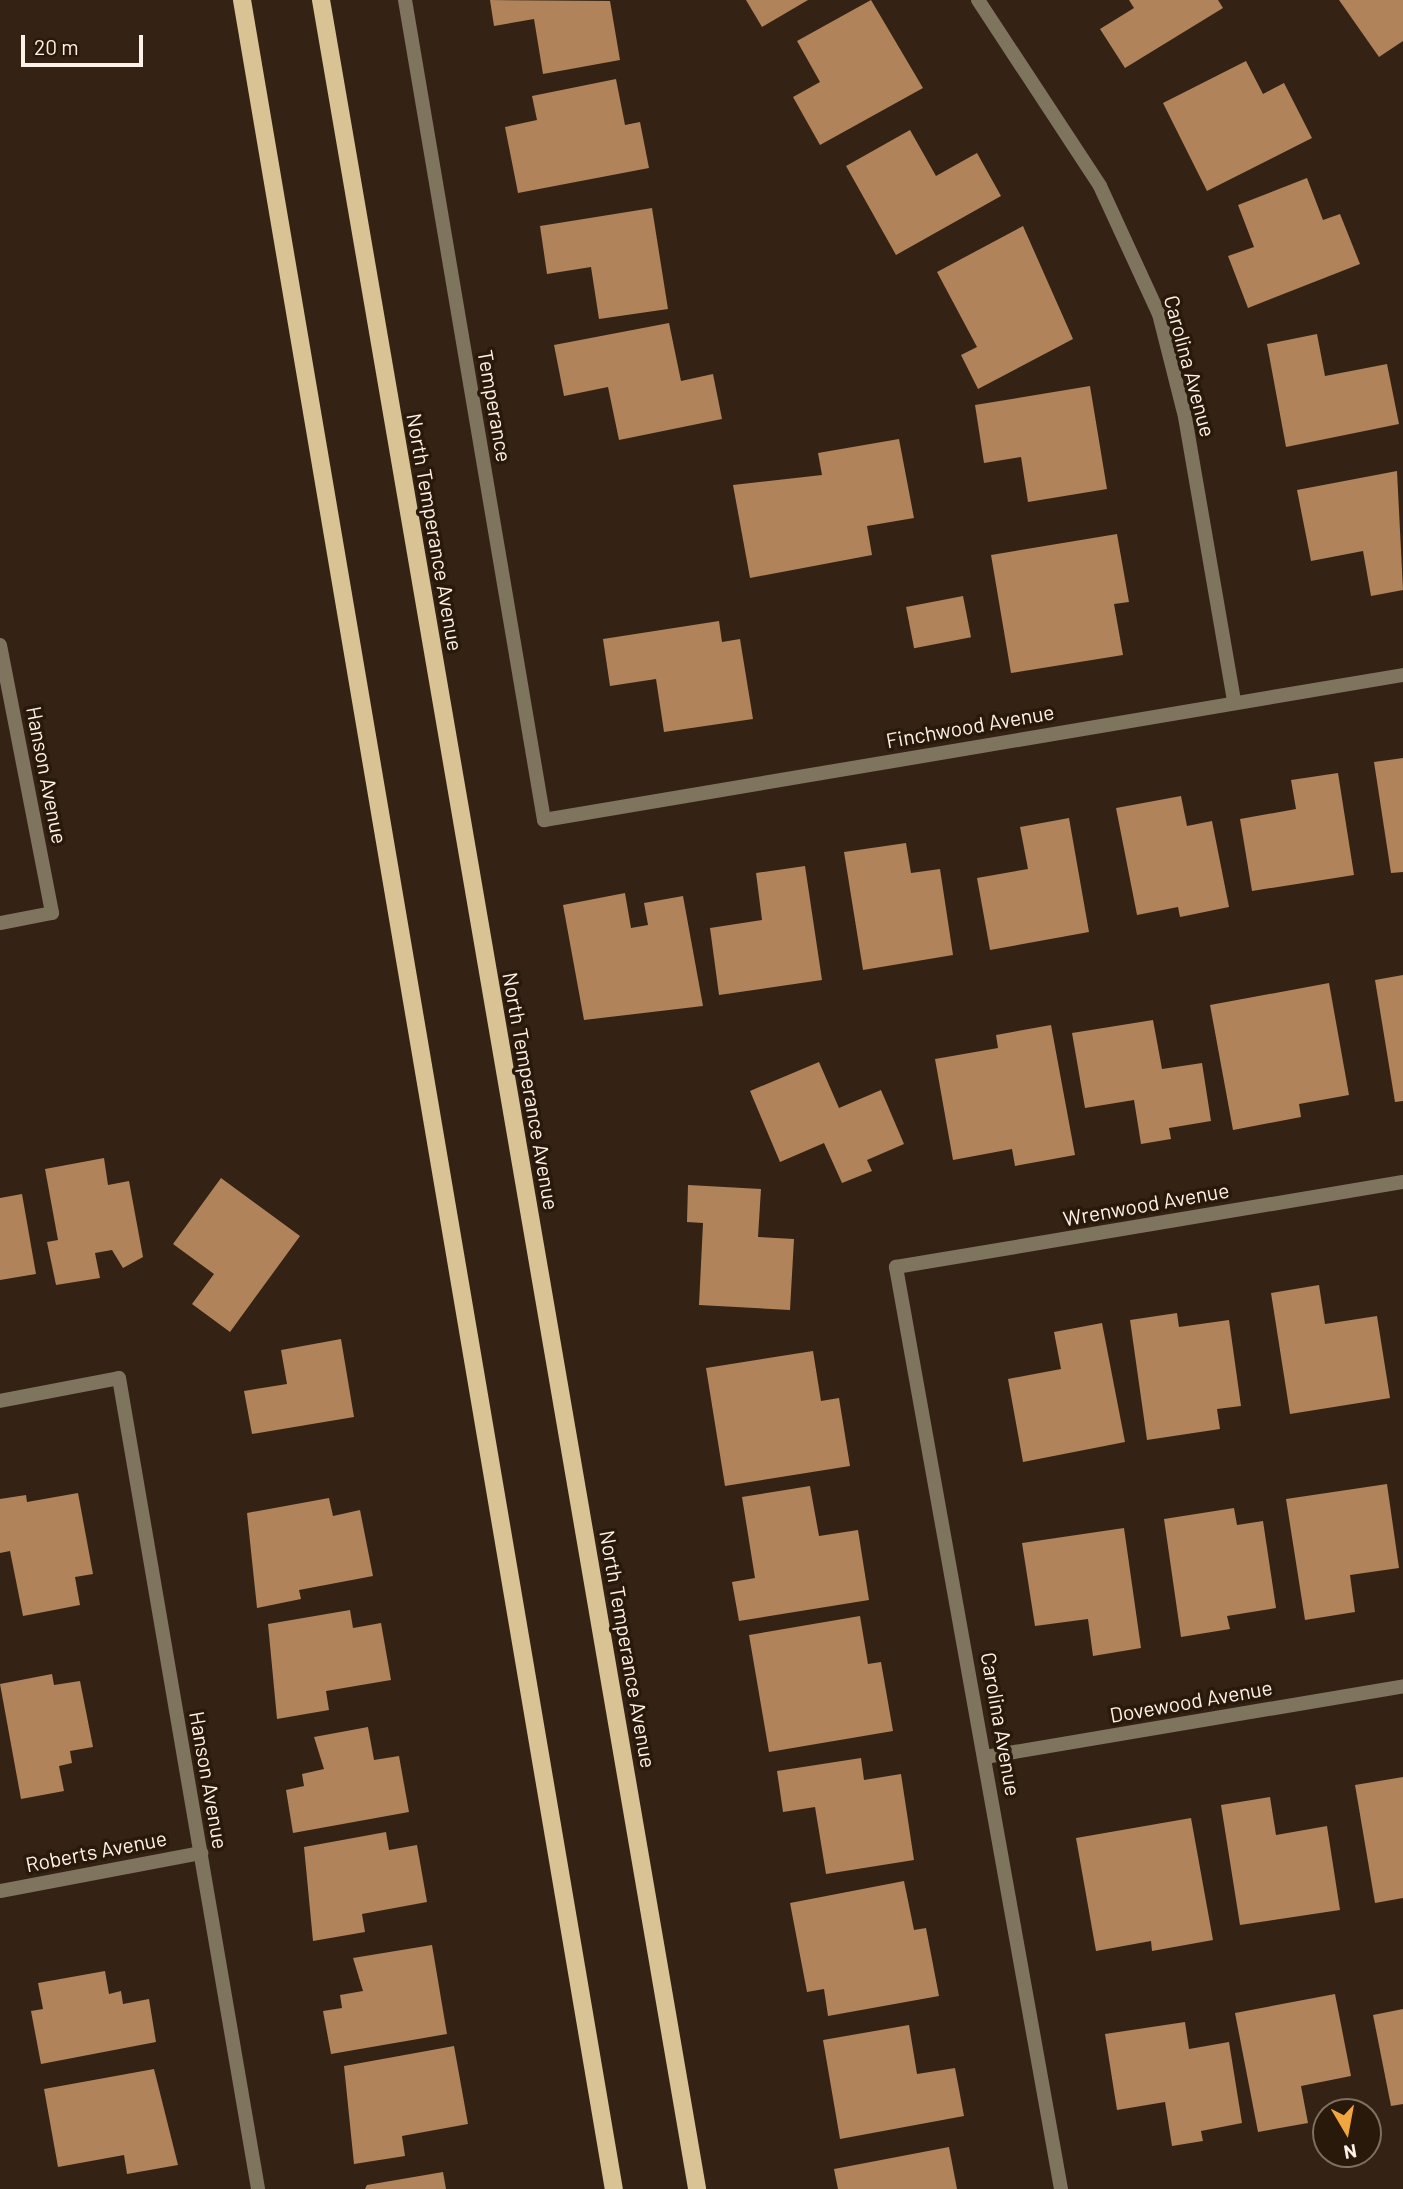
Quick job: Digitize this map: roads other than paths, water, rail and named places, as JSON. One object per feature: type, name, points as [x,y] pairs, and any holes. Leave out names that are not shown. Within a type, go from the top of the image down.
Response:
[{"type":"main road","points":[[242,0],[614,2189]]},
{"type":"main road","name":"North Temperance Avenue","points":[[321,0],[697,2189]]},
{"type":"street","name":"Temperance","points":[[405,0],[544,820]]},
{"type":"street","name":"Carolina Avenue","points":[[978,0],[1100,186],[1159,314],[1185,417],[1234,702]]},
{"type":"street","name":"Hanson Avenue","points":[[0,645],[52,913],[0,923]]},
{"type":"street","name":"Finchwood Avenue","points":[[544,820],[1403,675]]},
{"type":"street","name":"Wrenwood Avenue","points":[[896,1267],[1403,1182]]},
{"type":"street","name":"Carolina Avenue","points":[[896,1267],[1061,2189]]},
{"type":"street","name":"Hanson Avenue","points":[[0,1401],[119,1378],[258,2189]]},
{"type":"street","name":"Dovewood Avenue","points":[[985,1756],[1403,1686]]},
{"type":"street","name":"Roberts Avenue","points":[[0,1891],[201,1853]]}]
